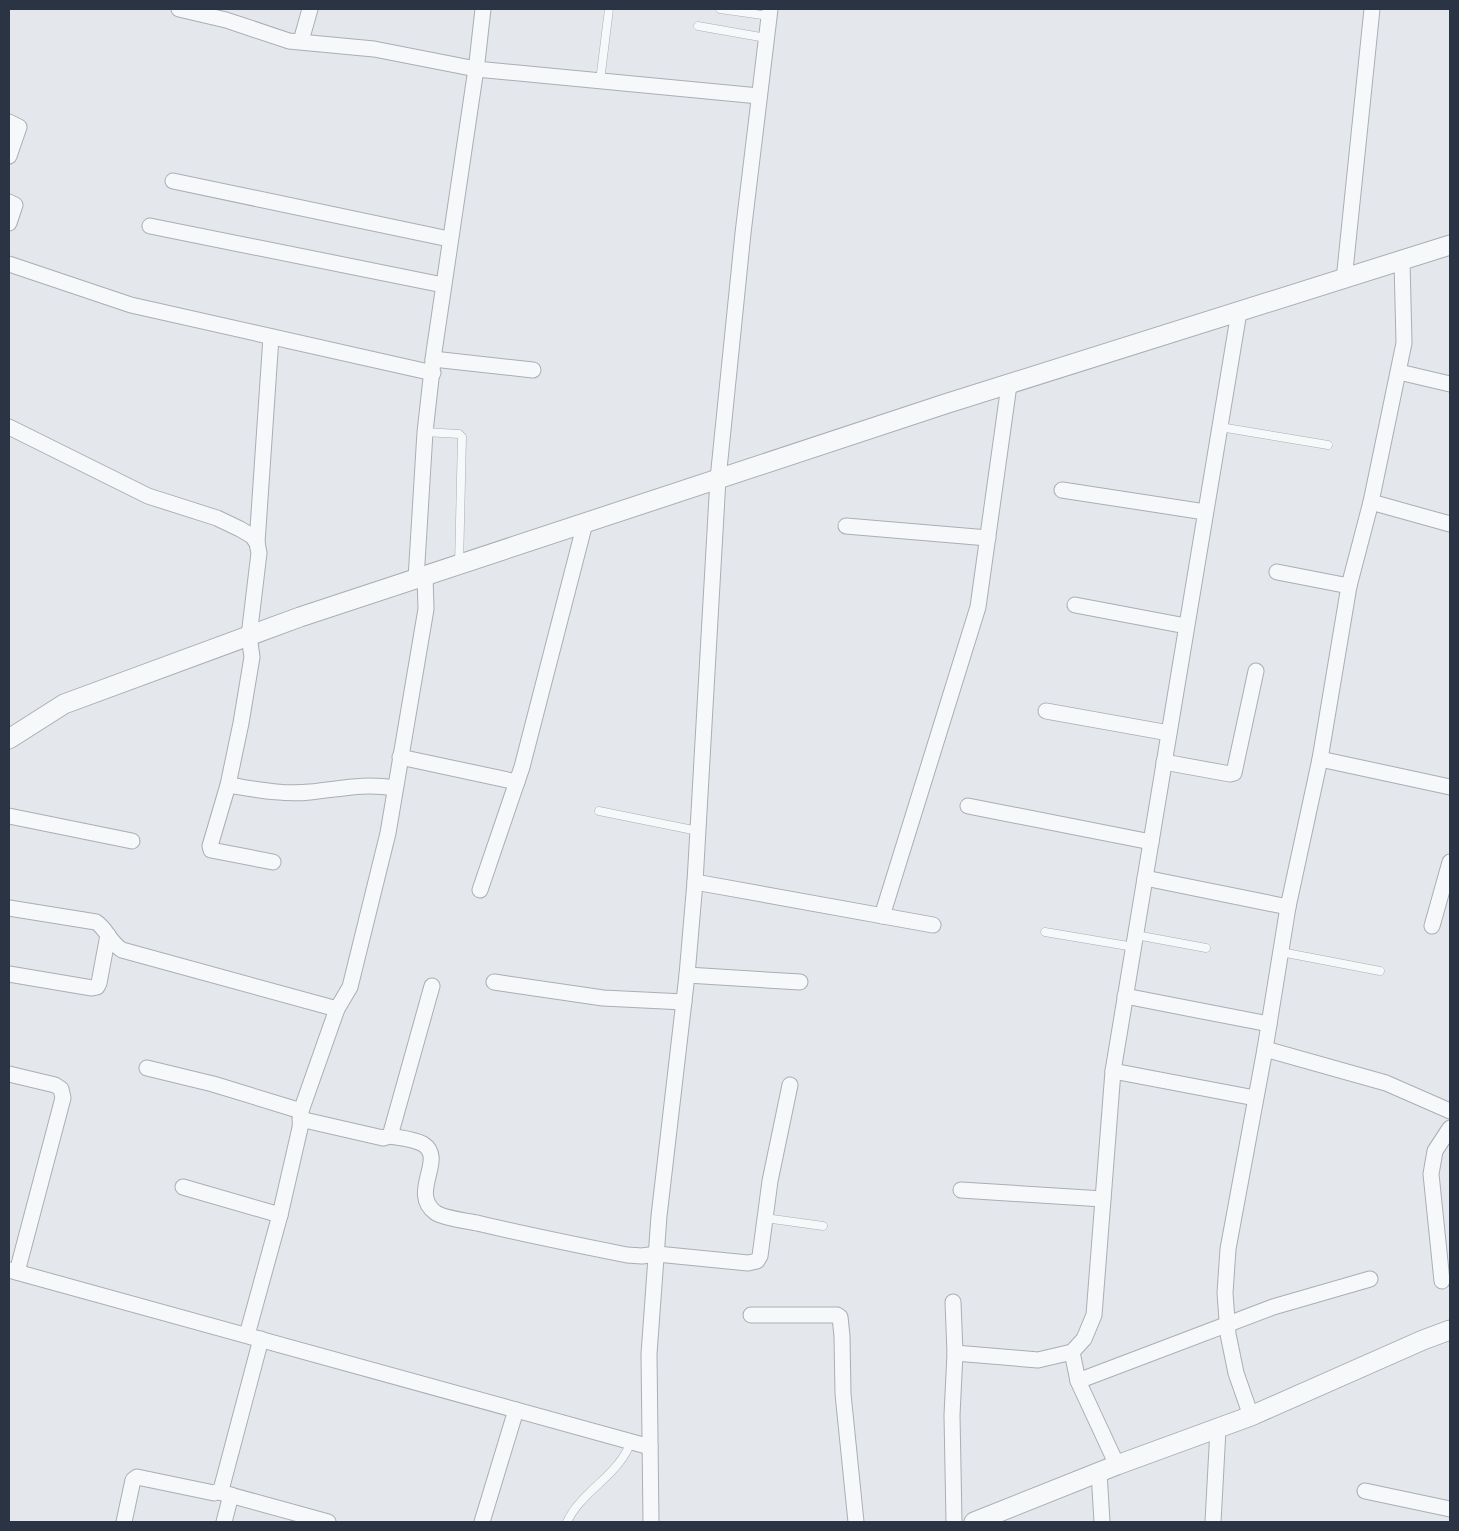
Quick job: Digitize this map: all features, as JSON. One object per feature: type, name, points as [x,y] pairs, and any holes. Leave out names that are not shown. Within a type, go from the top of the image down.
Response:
[{"type":"street","points":[[179,9],[226,20],[289,41],[374,49],[476,70],[759,96]]},
{"type":"street","points":[[301,42],[310,9]]},
{"type":"street","points":[[224,1522],[225,1494],[221,1490],[300,1128],[300,1115],[337,1009],[350,987],[388,833],[426,608],[420,578],[425,432],[449,239],[476,70],[483,9]]},
{"type":"street","points":[[1344,280],[1372,9]]},
{"type":"street","points":[[651,1522],[649,1354],[657,1254],[695,882],[718,479],[743,233],[769,12]]},
{"type":"street","points":[[9,122],[19,126],[9,156]]},
{"type":"street","points":[[173,181],[449,239]]},
{"type":"street","points":[[9,202],[15,205],[9,223]]},
{"type":"street","points":[[150,226],[443,285]]},
{"type":"street","points":[[9,739],[64,704],[300,617],[718,479],[1239,312],[1402,262],[1450,245]]},
{"type":"street","points":[[1251,1416],[1236,1373],[1227,1324],[1225,1292],[1228,1249],[1270,1024],[1288,907],[1320,759],[1349,586],[1371,502],[1399,372],[1404,343],[1402,262]]},
{"type":"street","points":[[9,264],[131,305],[271,337],[433,366],[533,370]]},
{"type":"street","points":[[955,1353],[1038,1360],[1072,1352],[1084,1339],[1094,1315],[1113,1071],[1239,312]]},
{"type":"street","points":[[271,337],[257,543],[258,553],[249,636],[252,657],[228,785],[210,849],[273,862]]},
{"type":"street","points":[[1399,372],[1450,384]]},
{"type":"street","points":[[882,916],[978,608],[1009,385]]},
{"type":"street","points":[[9,427],[148,496],[217,518],[252,536],[257,543]]},
{"type":"street","points":[[1062,490],[1206,512]]},
{"type":"street","points":[[1371,502],[1450,524]]},
{"type":"street","points":[[480,890],[517,782],[585,523]]},
{"type":"street","points":[[846,526],[988,538]]},
{"type":"street","points":[[1277,572],[1349,586]]},
{"type":"street","points":[[1075,605],[1186,626]]},
{"type":"street","points":[[1164,762],[1230,774],[1234,773],[1256,671]]},
{"type":"street","points":[[1046,711],[1169,732]]},
{"type":"street","points":[[400,757],[517,782]]},
{"type":"street","points":[[1320,759],[1450,787]]},
{"type":"street","points":[[228,785],[289,793],[358,785],[377,785],[395,788]]},
{"type":"street","points":[[968,806],[1151,842]]},
{"type":"street","points":[[9,816],[132,841]]},
{"type":"street","points":[[1432,926],[1447,887],[1450,862]]},
{"type":"street","points":[[1145,878],[1288,907]]},
{"type":"street","points":[[695,882],[933,925]]},
{"type":"street","points":[[9,908],[96,922],[101,925],[114,945],[122,950],[337,1009]]},
{"type":"street","points":[[9,974],[92,988],[97,987],[108,935]]},
{"type":"street","points":[[687,975],[800,982]]},
{"type":"street","points":[[494,982],[603,998],[684,1002]]},
{"type":"street","points":[[390,1136],[432,986]]},
{"type":"street","points":[[1125,996],[1270,1024]]},
{"type":"street","points":[[1265,1049],[1386,1083],[1450,1111]]},
{"type":"street","points":[[147,1068],[213,1084],[300,1115],[383,1138],[390,1136],[422,1144],[429,1149],[431,1157],[424,1192],[427,1204],[438,1214],[517,1233],[627,1255],[657,1254],[731,1261],[757,1261],[760,1256],[770,1181],[790,1086]]},
{"type":"street","points":[[1113,1071],[1255,1098]]},
{"type":"street","points":[[9,1074],[55,1085],[60,1089],[63,1098],[13,1271],[650,1447]]},
{"type":"street","points":[[1442,1281],[1431,1174],[1435,1151],[1450,1128]]},
{"type":"street","points":[[183,1187],[280,1215]]},
{"type":"street","points":[[961,1190],[1103,1199]]},
{"type":"street","points":[[1078,1381],[1273,1307],[1370,1279]]},
{"type":"street","points":[[953,1302],[955,1353],[952,1415],[954,1522]]},
{"type":"street","points":[[751,1314],[837,1315],[840,1317],[843,1394],[856,1522]]},
{"type":"street","points":[[974,1522],[1117,1465],[1251,1416],[1423,1340],[1450,1330]]},
{"type":"street","points":[[1072,1352],[1078,1381],[1117,1465]]},
{"type":"street","points":[[482,1522],[516,1410]]},
{"type":"street","points":[[1213,1522],[1218,1429]]},
{"type":"street","points":[[1099,1472],[1102,1522]]},
{"type":"street","points":[[124,1522],[133,1480],[137,1477],[225,1494],[328,1522]]},
{"type":"street","points":[[1365,1492],[1450,1509]]},
{"type":"lane","points":[[600,81],[609,9]]},
{"type":"lane","points":[[720,9],[769,12]]},
{"type":"lane","points":[[698,26],[766,38]]},
{"type":"lane","points":[[1220,427],[1328,446]]},
{"type":"lane","points":[[425,432],[459,434],[462,437],[459,565]]},
{"type":"lane","points":[[599,811],[698,831]]},
{"type":"lane","points":[[1045,932],[1206,948]]},
{"type":"lane","points":[[1281,952],[1380,971]]},
{"type":"lane","points":[[765,1218],[823,1226]]},
{"type":"lane","points":[[568,1522],[578,1504],[623,1459],[631,1441]]}]
